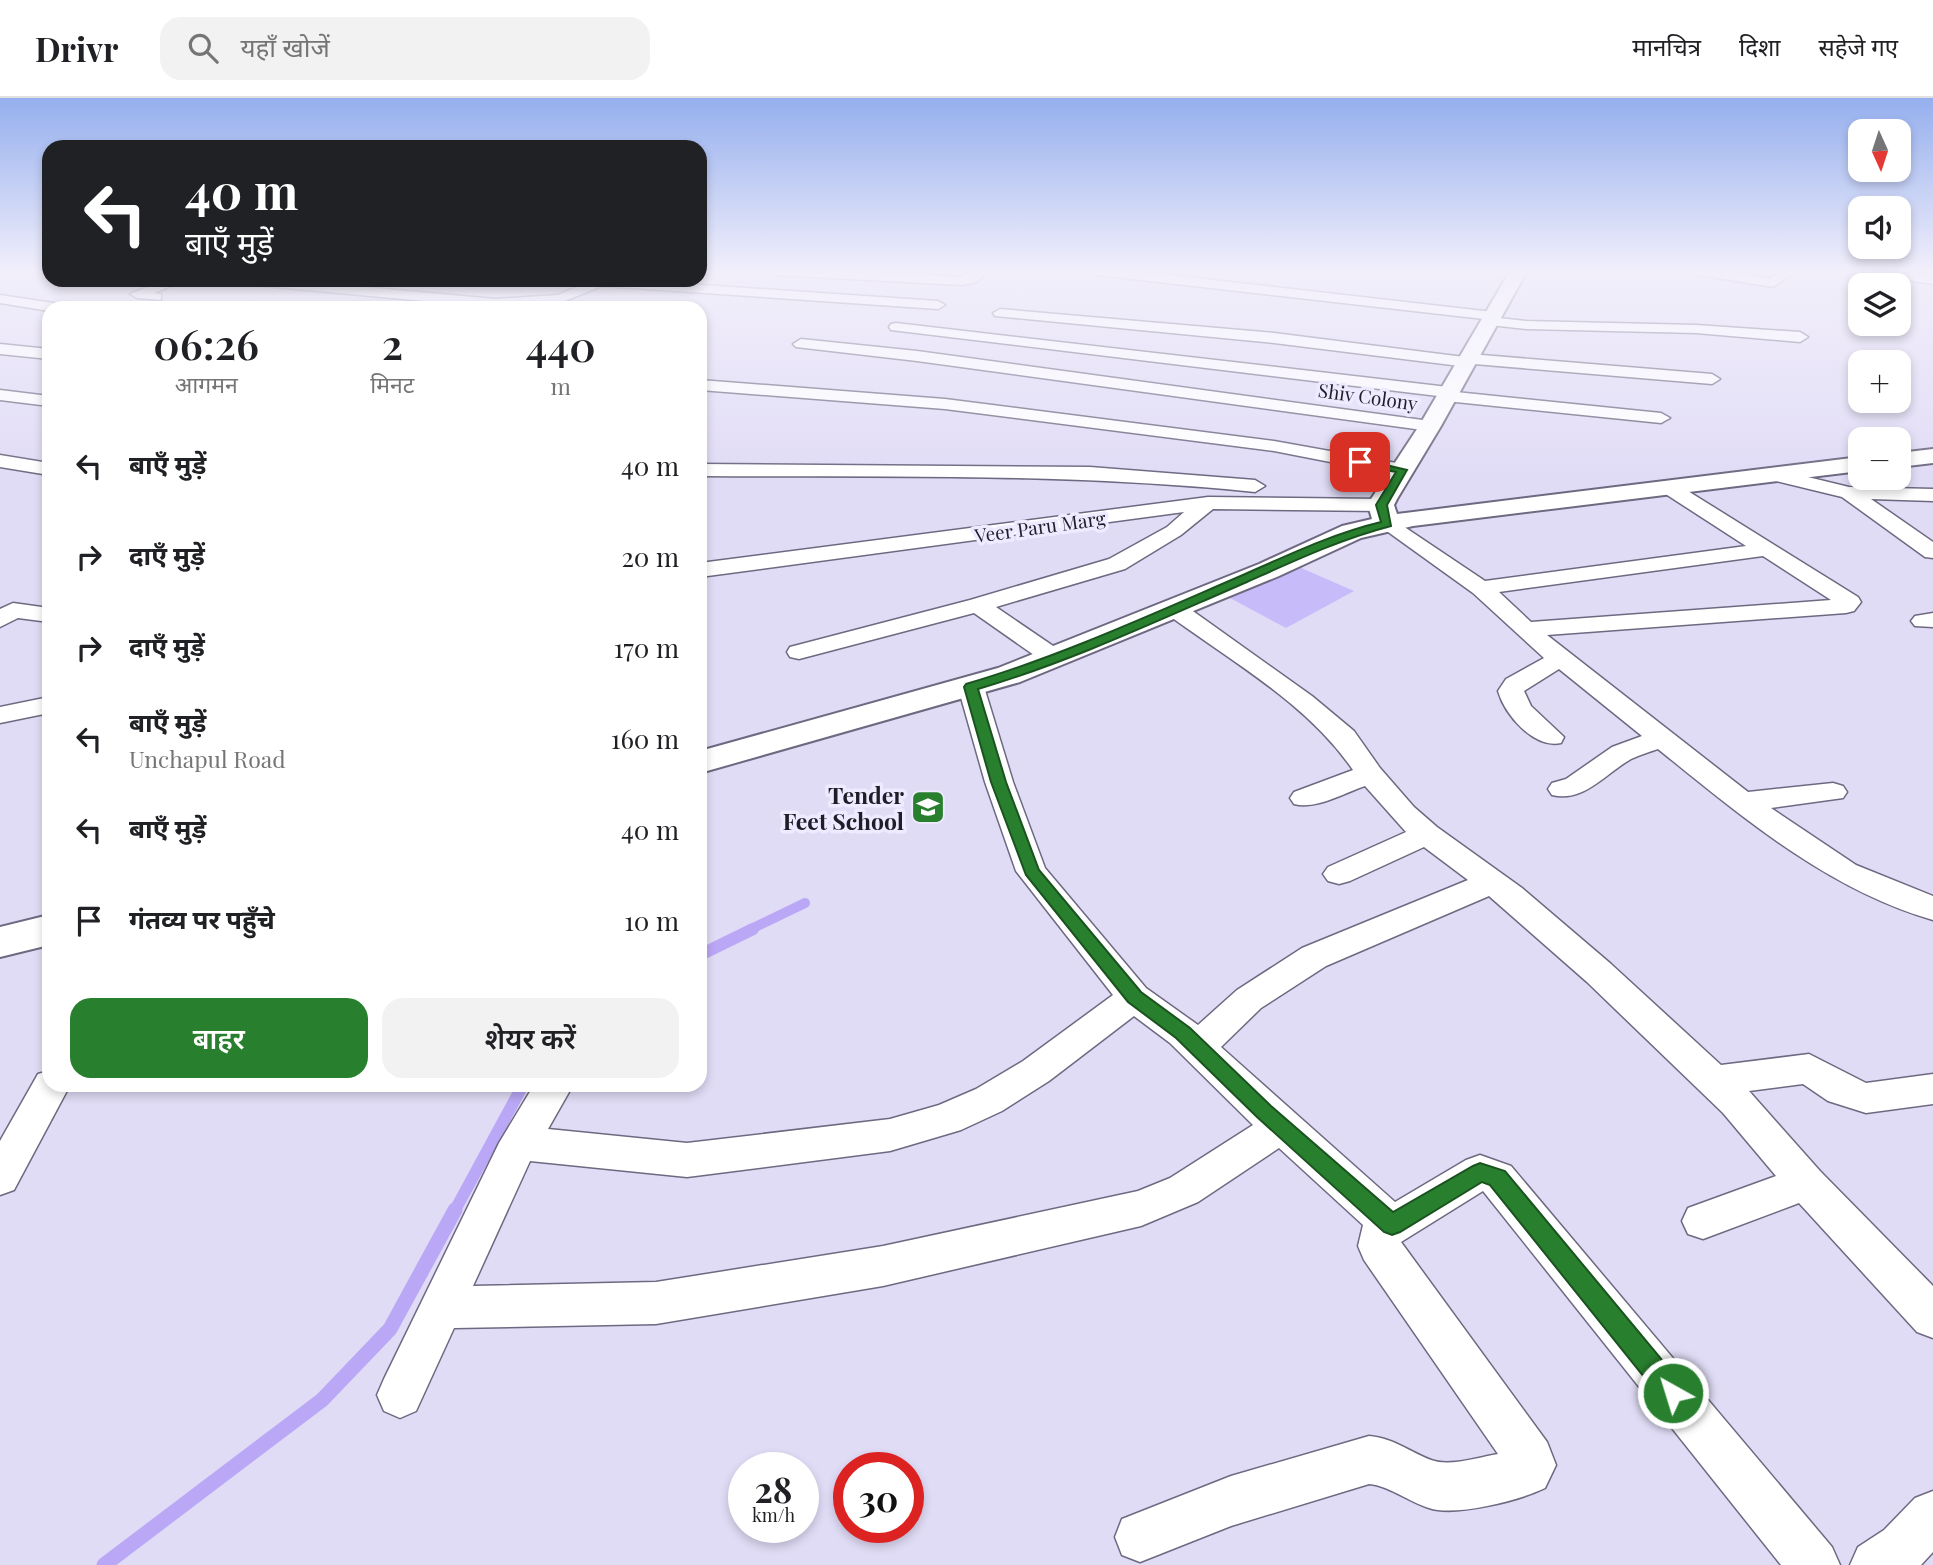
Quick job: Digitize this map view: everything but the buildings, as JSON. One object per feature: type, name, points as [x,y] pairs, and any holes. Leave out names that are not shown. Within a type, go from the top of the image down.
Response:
[{"type":"street","points":[[998,339],[1661,418]]},
{"type":"street","points":[[1286,339],[1469,361],[1712,379]]},
{"type":"street","points":[[707,760],[1009,675],[1175,609],[1352,532],[1384,509],[1402,470],[1469,361],[1479,339]]},
{"type":"street","name":"Shiv Colony","points":[[800,344],[931,358],[1430,426]]},
{"type":"street","points":[[0,349],[42,353]]},
{"type":"street","points":[[707,386],[945,404],[1274,446],[1402,470]]},
{"type":"street","points":[[0,395],[42,400]]},
{"type":"street","points":[[1911,459],[1933,456]]},
{"type":"street","points":[[0,461],[42,468]]},
{"type":"street","points":[[707,470],[1103,473],[1155,476],[1384,509],[1413,518],[1848,465]]},
{"type":"street","points":[[1771,474],[1849,493],[1932,496]]},
{"type":"street","points":[[1525,630],[1846,606],[1850,602],[1668,487]]},
{"type":"street","points":[[1849,493],[1933,552]]},
{"type":"street","points":[[799,652],[978,605],[1117,564],[1174,531],[1208,503]]},
{"type":"street","name":"Veer Paru Marg","points":[[707,568],[1208,503],[1384,509]]},
{"type":"street","points":[[1384,509],[1481,588],[1560,659],[1742,802],[1845,873],[1933,909]]},
{"type":"street","points":[[1481,588],[1768,549]]},
{"type":"street","points":[[978,605],[1053,657]]},
{"type":"street","points":[[1175,609],[1303,701],[1344,737],[1370,774],[1404,814],[1426,834],[1511,896],[1599,973],[1736,1102],[1806,1183],[1933,1317]]},
{"type":"street","points":[[0,620],[13,610],[42,614]]},
{"type":"street","points":[[1551,737],[1526,717],[1513,700],[1511,691],[1515,684],[1560,659]]},
{"type":"street","points":[[971,687],[999,782],[1031,871],[1135,997],[1198,1047],[1282,1127],[1392,1225]]},
{"type":"street","points":[[0,715],[42,706]]},
{"type":"street","points":[[1562,789],[1576,785],[1622,752],[1661,738]]},
{"type":"street","points":[[1304,798],[1370,774]]},
{"type":"street","points":[[1742,802],[1833,792]]},
{"type":"street","points":[[1339,874],[1426,834]]},
{"type":"street","points":[[1198,1047],[1249,999],[1314,957],[1490,883]]},
{"type":"street","points":[[0,942],[42,932]]},
{"type":"street","points":[[520,1143],[687,1160],[890,1135],[947,1119],[989,1100],[1036,1071],[1135,997]]},
{"type":"street","points":[[1713,1081],[1809,1069],[1841,1090],[1866,1098],[1933,1089]]},
{"type":"street","points":[[0,1178],[47,1092]]},
{"type":"street","points":[[400,1395],[520,1143],[550,1092]]},
{"type":"street","points":[[441,1307],[656,1303],[883,1266],[1164,1201],[1282,1127]]},
{"type":"street","points":[[1140,1537],[1231,1501],[1369,1460],[1380,1460],[1430,1486],[1443,1487],[1518,1476],[1528,1471],[1532,1465],[1530,1459],[1379,1246],[1377,1239],[1380,1232],[1480,1172],[1497,1178],[1814,1565]]},
{"type":"street","points":[[1703,1221],[1806,1183]]},
{"type":"street","points":[[1876,1565],[1902,1548],[1933,1516]]},
{"type":"shaded area","points":[[1299,567],[1354,591],[1286,628],[1228,597]]},
{"type":"waterway","points":[[749,930],[805,903]]},
{"type":"waterway","points":[[707,952],[753,929]]},
{"type":"waterway","points":[[454,1212],[519,1092]]},
{"type":"waterway","points":[[104,1565],[322,1400],[390,1329],[455,1210]]},
{"type":"place","name":"Tender Feet School","points":[[928,807]]},
{"type":"route","points":[[1360,462],[1402,470],[1381,505],[1387,524],[1352,532],[1175,609],[1009,675],[971,687],[999,782],[1031,871],[1135,997],[1183,1033],[1264,1111],[1392,1225],[1480,1172],[1497,1178],[1673,1393]]}]
